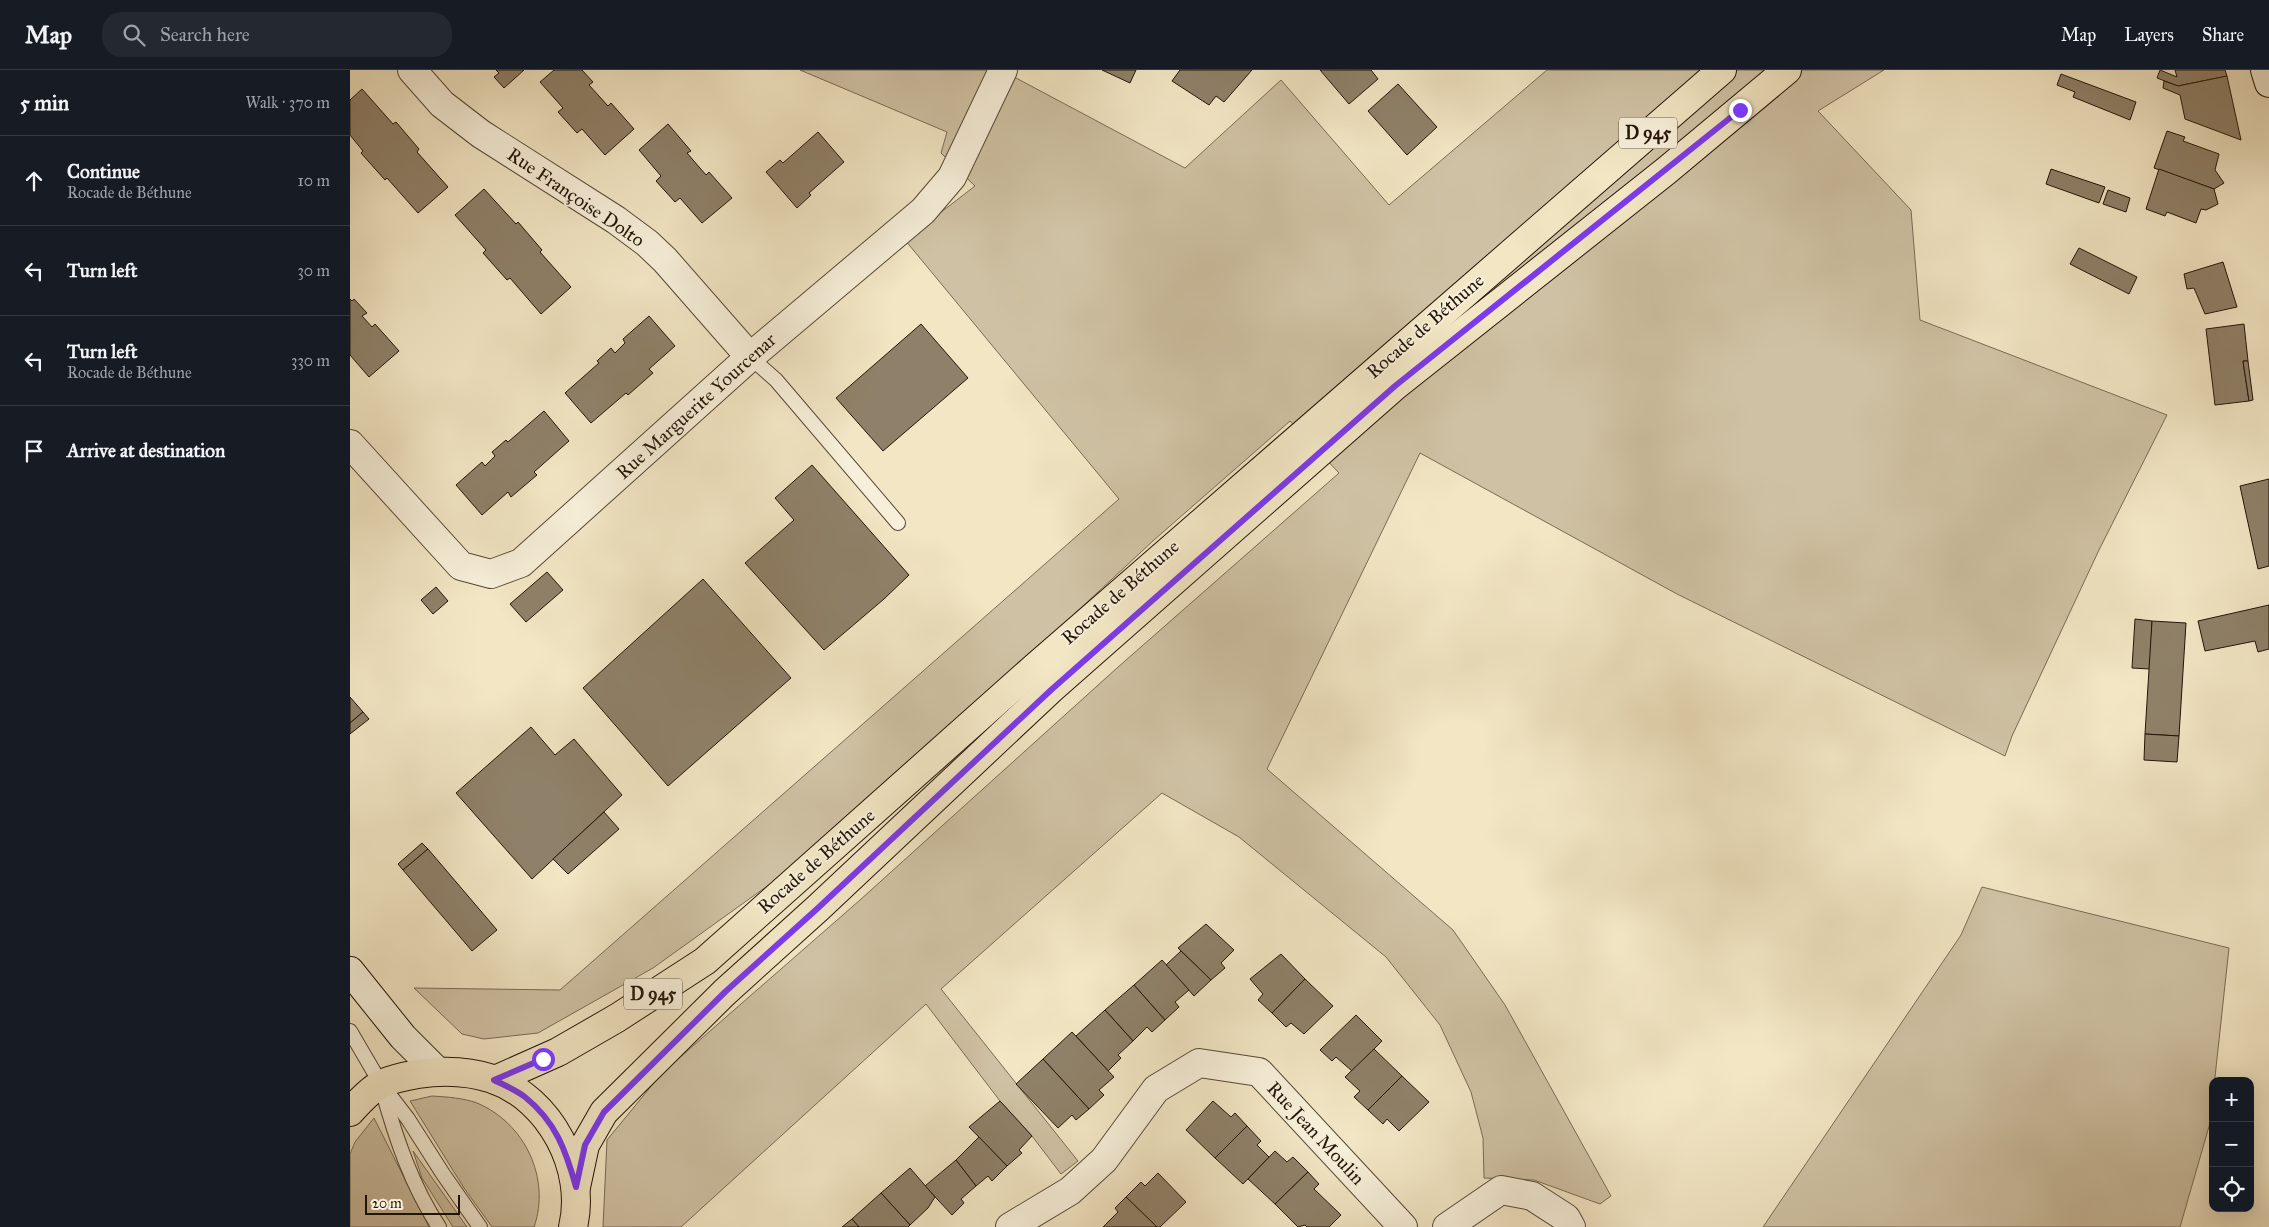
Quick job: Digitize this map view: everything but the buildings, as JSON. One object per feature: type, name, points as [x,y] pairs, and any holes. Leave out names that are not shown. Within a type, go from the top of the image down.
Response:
[{"type":"main road","name":"Rocade de Béthune","points":[[494,1080],[558,1052],[617,1018],[705,961],[1032,669],[1611,164],[1722,70]]},
{"type":"main road","name":"Rocade de Béthune","points":[[576,1187],[585,1145],[604,1112],[725,992],[818,908],[1051,690],[1395,386],[1666,171],[1787,70]]},
{"type":"main road","points":[[350,1112],[381,1084],[408,1076],[437,1071],[466,1072],[494,1080],[525,1097],[549,1122],[567,1153],[576,1187],[576,1216],[573,1227]]},
{"type":"street","name":"Rue Françoise Dolto","points":[[412,70],[442,104],[481,134],[616,220],[647,243],[665,260],[750,356]]},
{"type":"street","name":"Rue Marguerite Yourcenar","points":[[350,444],[461,566],[491,574],[521,563],[750,356],[923,211],[952,177],[1003,70]]},
{"type":"street","points":[[2265,70],[2269,83]]},
{"type":"street","points":[[350,971],[403,1037],[437,1071]]},
{"type":"street","name":"Rue Jean Moulin","points":[[1010,1227],[1070,1191],[1104,1160],[1156,1089],[1199,1063],[1259,1072],[1403,1227]]},
{"type":"street","points":[[1447,1227],[1501,1190],[1532,1196],[1566,1218],[1571,1227]]},
{"type":"lane","points":[[750,356],[776,380],[898,523]]},
{"type":"lane","points":[[350,1031],[381,1084],[408,1119],[480,1227]]},
{"type":"lane","points":[[381,1084],[396,1136],[425,1207],[439,1227]]},
{"type":"shaded area","points":[[800,70],[1001,70],[1185,168],[1281,80],[1389,205],[1547,70],[1884,70],[1818,111],[1911,210],[1920,320],[2167,415],[2099,550],[2012,736],[2005,756],[1677,594],[1420,453],[1267,769],[1453,930],[1505,1005],[1611,1196],[1600,1204],[1534,1180],[1484,1178],[1483,1138],[1471,1092],[1440,1025],[1386,957],[1239,837],[1162,793],[941,989],[1078,1161],[1061,1174],[1032,1136],[1000,1101],[926,1004],[681,1227],[603,1227],[607,1140],[662,1073],[860,900],[1117,668],[1339,473],[1290,421],[1154,540],[830,841],[653,968],[538,1033],[484,1039],[462,1034],[414,988],[560,990],[1119,499],[905,240],[975,186],[941,153],[947,132]]},
{"type":"shaded area","points":[[1982,887],[2229,948],[2215,1077],[2209,1077],[2209,1126],[2180,1227],[1763,1227],[1961,935]]},
{"type":"shaded area","points":[[432,1096],[450,1097],[477,1103],[494,1112],[509,1124],[521,1138],[536,1172],[539,1190],[538,1209],[534,1227],[492,1227],[464,1188],[410,1101]]},
{"type":"shaded area","points":[[374,1118],[429,1227],[350,1227],[350,1154],[355,1142]]},
{"type":"shaded area","points":[[413,1151],[467,1227],[453,1227],[422,1178]]},
{"type":"route","points":[[543,1059],[494,1080],[525,1097],[549,1122],[567,1153],[576,1187],[585,1145],[604,1112],[725,992],[818,908],[1051,690],[1395,386],[1740,110]]}]
